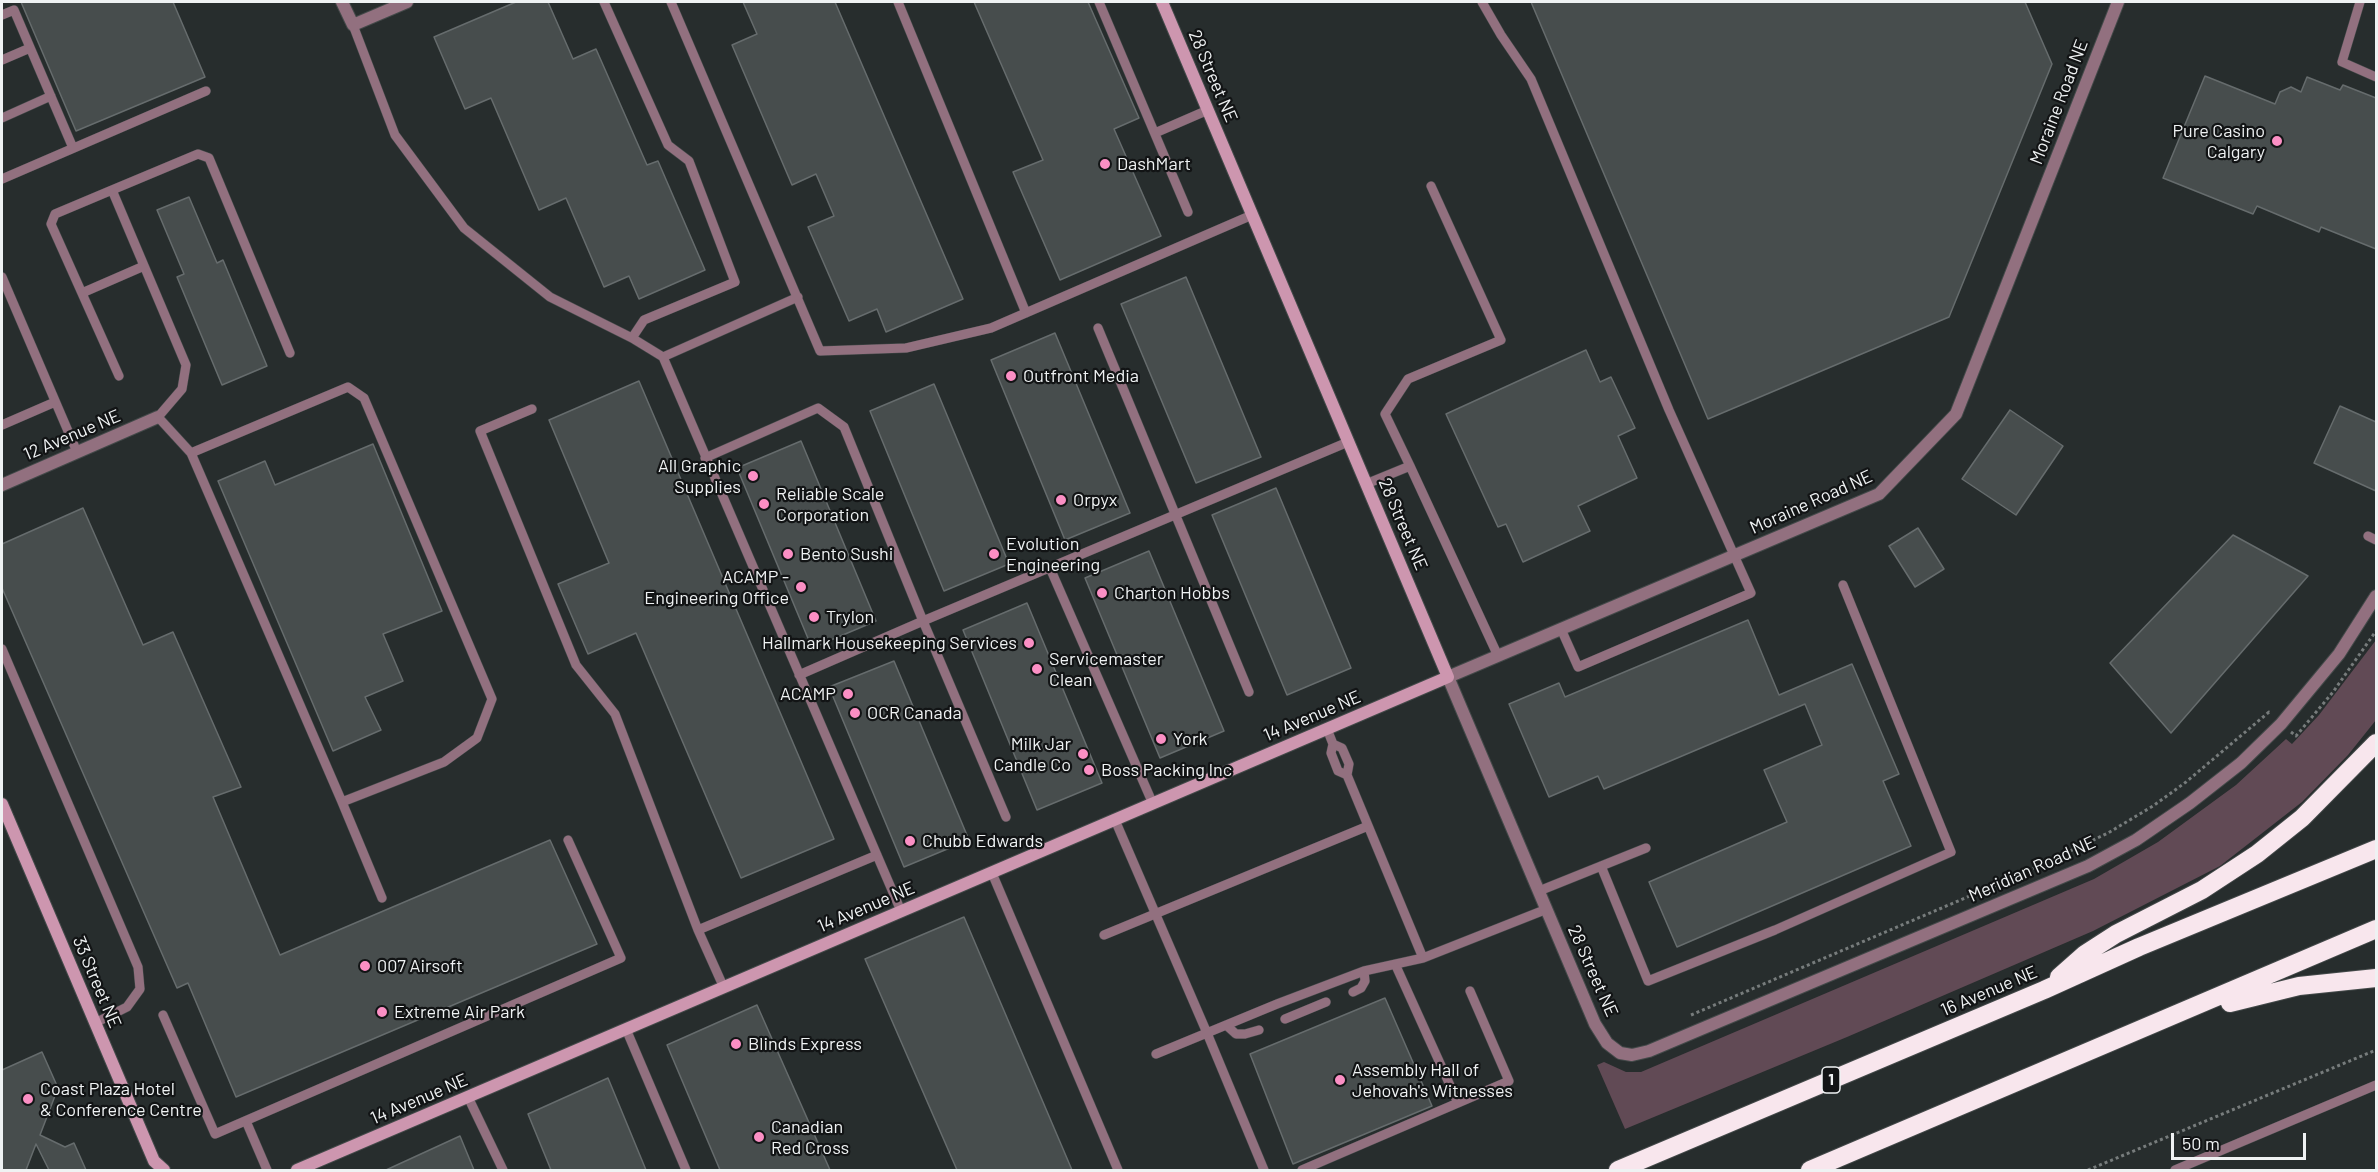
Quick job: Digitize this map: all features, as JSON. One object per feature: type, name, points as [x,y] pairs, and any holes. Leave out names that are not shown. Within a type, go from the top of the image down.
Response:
[{"type":"highway","points":[[2044,990],[2085,954],[2116,934],[2202,890],[2257,854],[2302,818],[2376,743]]},
{"type":"highway","name":"16 Avenue NE","points":[[1618,1170],[2044,990],[2139,947],[2376,849]]},
{"type":"highway","points":[[1810,1170],[2376,929]]},
{"type":"highway","points":[[2095,1050],[2261,994],[2331,982],[2376,978]]},
{"type":"street","points":[[342,2],[353,25],[407,2]]},
{"type":"street","name":"28 Street NE","points":[[1162,2],[1596,1024],[1607,1042],[1620,1053]]},
{"type":"street","name":"Moraine Road NE","points":[[1448,677],[1880,494],[1956,414],[2118,2]]},
{"type":"street","name":"12 Avenue NE","points":[[2,485],[158,417]]},
{"type":"street","name":"Meridian Road NE","points":[[1620,1053],[1632,1055],[1649,1051],[2088,866],[2136,840],[2190,803],[2241,763],[2282,724],[2339,654],[2376,596]]},
{"type":"street","name":"14 Avenue NE","points":[[297,1170],[1448,677]]},
{"type":"street","name":"33 Street NE","points":[[2,804],[154,1161],[164,1170]]},
{"type":"lane","points":[[604,2],[668,145],[689,161],[735,282],[644,320],[632,338]]},
{"type":"lane","points":[[671,2],[820,351],[906,348],[991,328],[1252,215]]},
{"type":"lane","points":[[898,2],[1026,313]]},
{"type":"lane","points":[[1100,2],[1188,212]]},
{"type":"lane","points":[[1482,2],[1531,80],[1641,346],[1751,593],[1578,668],[1561,629]]},
{"type":"lane","points":[[2360,2],[2342,62],[2376,77]]},
{"type":"lane","points":[[2,15],[14,10],[73,148]]},
{"type":"lane","points":[[353,25],[395,135],[464,228],[550,297],[632,338],[663,357],[902,912]]},
{"type":"lane","points":[[2,60],[30,48]]},
{"type":"lane","points":[[2,179],[206,92]]},
{"type":"lane","points":[[2,118],[51,96]]},
{"type":"lane","points":[[1155,133],[1208,110]]},
{"type":"lane","points":[[119,376],[51,224],[55,214],[198,154],[209,158],[290,352]]},
{"type":"lane","points":[[1431,186],[1501,340],[1408,379],[1385,414],[1498,656]]},
{"type":"lane","points":[[112,190],[186,365],[182,389],[158,417],[191,453],[382,898]]},
{"type":"lane","points":[[82,293],[144,266]]},
{"type":"lane","points":[[3,283],[77,452]]},
{"type":"lane","points":[[663,357],[798,297]]},
{"type":"lane","points":[[1098,328],[1249,692]]},
{"type":"lane","points":[[191,453],[348,387],[364,398],[492,699],[477,738],[444,762],[342,802]]},
{"type":"lane","points":[[2,425],[55,402]]},
{"type":"lane","points":[[705,458],[818,408],[844,427],[1006,817]]},
{"type":"lane","points":[[532,409],[480,431],[576,665],[615,714],[698,930],[723,988]]},
{"type":"lane","points":[[799,675],[1348,442]]},
{"type":"lane","points":[[1366,484],[1410,466]]},
{"type":"lane","points":[[1050,568],[1153,804]]},
{"type":"lane","points":[[1602,866],[1648,981],[1775,930],[1951,852],[1843,585]]},
{"type":"lane","points":[[2,649],[138,967],[140,989],[127,1007],[95,1023]]},
{"type":"lane","points":[[1327,729],[1333,744],[1331,753],[1338,771],[1347,775],[1423,958]]},
{"type":"lane","points":[[1115,820],[1264,1170]]},
{"type":"lane","points":[[1104,935],[1368,826]]},
{"type":"lane","points":[[163,1015],[214,1134],[246,1121],[621,958],[568,840]]},
{"type":"lane","points":[[1539,891],[1646,848]]},
{"type":"lane","points":[[698,930],[877,855]]},
{"type":"lane","points":[[992,873],[1118,1170]]},
{"type":"lane","points":[[1156,1054],[1364,971],[1396,966],[1423,958],[1547,909]]},
{"type":"lane","points":[[1396,966],[1458,1103]]},
{"type":"lane","points":[[1353,992],[1362,988],[1365,981],[1364,971]]},
{"type":"lane","points":[[1302,1170],[1509,1081],[1470,991]]},
{"type":"lane","points":[[1285,1019],[1326,1002]]},
{"type":"lane","points":[[1226,1025],[1236,1034],[1259,1030]]},
{"type":"lane","points":[[626,1029],[686,1170]]},
{"type":"lane","points":[[2175,1170],[2376,1085]]},
{"type":"lane","points":[[468,1097],[503,1170]]},
{"type":"lane","points":[[246,1121],[267,1170]]},
{"type":"path","points":[[1690,1015],[2060,857],[2108,833],[2153,806],[2194,776],[2269,712],[2296,736],[2333,692],[2376,631]]},
{"type":"path","points":[[2088,1170],[2376,1050]]},
{"type":"shaded area","points":[[2376,640],[2376,720],[2348,755],[2302,802],[2220,866],[2093,931],[1625,1129],[1597,1065],[1604,1062],[1626,1072],[1641,1072],[2094,879],[2158,842],[2236,785],[2286,739],[2292,744],[2319,715]]},
{"type":"building","points":[[21,2],[173,2],[205,77],[76,131]]},
{"type":"building","points":[[516,2],[548,2],[573,59],[596,49],[647,165],[658,161],[705,270],[639,299],[629,276],[604,287],[566,198],[539,210],[491,98],[465,109],[434,37]]},
{"type":"building","points":[[743,2],[835,2],[963,299],[886,332],[877,309],[849,321],[808,227],[834,216],[816,174],[792,185],[732,45],[757,34]]},
{"type":"building","points":[[974,2],[1088,2],[1139,118],[1114,129],[1161,236],[1060,280],[1013,172],[1043,160]]},
{"type":"building","points":[[1531,2],[2025,2],[2052,64],[1949,317],[1708,419]]},
{"type":"building","name":"Pure Casino Calgary","points":[[2205,76],[2275,104],[2280,92],[2291,87],[2301,92],[2307,77],[2340,90],[2343,85],[2376,98],[2376,249],[2321,227],[2319,232],[2257,206],[2253,214],[2163,178]]},
{"type":"building","points":[[189,197],[217,263],[223,260],[267,366],[222,385],[177,277],[184,274],[157,210]]},
{"type":"building","points":[[1186,277],[1261,457],[1196,483],[1121,304]]},
{"type":"building","points":[[1055,333],[1130,513],[1065,540],[991,360]]},
{"type":"building","points":[[1586,350],[1600,382],[1611,377],[1635,428],[1618,436],[1637,478],[1578,506],[1590,531],[1523,562],[1506,524],[1498,527],[1446,414]]},
{"type":"building","points":[[639,381],[834,839],[741,878],[636,633],[588,654],[558,584],[609,563],[549,420]]},
{"type":"building","points":[[934,384],[1009,564],[944,591],[870,411]]},
{"type":"building","points":[[2340,406],[2376,422],[2376,491],[2314,463]]},
{"type":"building","points":[[2010,410],[2063,446],[2016,515],[1962,479]]},
{"type":"building","points":[[801,441],[876,621],[812,648],[737,468]]},
{"type":"building","points":[[373,444],[442,611],[383,634],[403,681],[365,697],[381,730],[333,751],[218,481],[265,461],[275,485]]},
{"type":"building","points":[[1276,488],[1351,668],[1287,695],[1212,515]]},
{"type":"building","points":[[83,508],[143,645],[173,632],[241,787],[213,797],[280,955],[550,840],[597,944],[236,1097],[188,983],[177,988],[2,588],[2,544]]},
{"type":"building","points":[[1918,528],[1944,569],[1915,587],[1889,546]]},
{"type":"building","points":[[2233,535],[2308,576],[2171,733],[2110,663]]},
{"type":"building","points":[[1149,551],[1224,731],[1160,758],[1085,578]]},
{"type":"building","points":[[1027,603],[1102,783],[1037,810],[963,630]]},
{"type":"building","points":[[1748,620],[1779,695],[1852,664],[1899,774],[1883,781],[1911,846],[1677,947],[1649,882],[1787,822],[1764,770],[1822,745],[1805,704],[1604,789],[1598,776],[1549,797],[1509,704],[1559,683],[1565,697]]},
{"type":"building","points":[[894,661],[969,840],[904,867],[829,687]]},
{"type":"building","points":[[964,917],[1072,1170],[957,1170],[865,959]]},
{"type":"building","name":"Assembly Hall of Jehovah's Witnesses","points":[[1385,998],[1432,1106],[1293,1164],[1250,1054]]},
{"type":"building","points":[[757,1005],[830,1170],[720,1170],[667,1045]]},
{"type":"building","name":"Coast Plaza Hotel & Conference Centre","points":[[42,1052],[58,1088],[40,1135],[65,1147],[74,1143],[86,1170],[49,1170],[36,1144],[26,1170],[2,1170],[2,1070]]},
{"type":"building","points":[[608,1078],[646,1170],[551,1170],[528,1114]]},
{"type":"building","points":[[460,1136],[474,1170],[386,1170]]},
{"type":"place","name":"Pure Casino Calgary","points":[[2277,141]]},
{"type":"place","name":"DashMart","points":[[1105,164]]},
{"type":"place","name":"Outfront Media","points":[[1011,376]]},
{"type":"place","name":"All Graphic Supplies","points":[[753,476]]},
{"type":"place","name":"Orpyx","points":[[1061,500]]},
{"type":"place","name":"Reliable Scale Corporation","points":[[764,504]]},
{"type":"place","name":"Bento Sushi","points":[[788,554]]},
{"type":"place","name":"Evolution Engineering","points":[[994,554]]},
{"type":"place","name":"ACAMP - Engineering Office","points":[[801,587]]},
{"type":"place","name":"Charton Hobbs","points":[[1102,593]]},
{"type":"place","name":"Trylon","points":[[814,617]]},
{"type":"place","name":"Hallmark Housekeeping Services","points":[[1029,643]]},
{"type":"place","name":"Servicemaster Clean","points":[[1037,669]]},
{"type":"place","name":"ACAMP","points":[[848,694]]},
{"type":"place","name":"OCR Canada","points":[[855,713]]},
{"type":"place","name":"York","points":[[1161,739]]},
{"type":"place","name":"Milk Jar Candle Co","points":[[1083,754]]},
{"type":"place","name":"Boss Packing Inc","points":[[1089,770]]},
{"type":"place","name":"Chubb Edwards","points":[[910,841]]},
{"type":"place","name":"007 Airsoft","points":[[365,966]]},
{"type":"place","name":"Extreme Air Park","points":[[382,1012]]},
{"type":"place","name":"Blinds Express","points":[[736,1044]]},
{"type":"place","name":"Assembly Hall of Jehovah's Witnesses","points":[[1340,1080]]},
{"type":"place","name":"Coast Plaza Hotel & Conference Centre","points":[[28,1099]]},
{"type":"place","name":"Canadian Red Cross","points":[[759,1137]]}]
